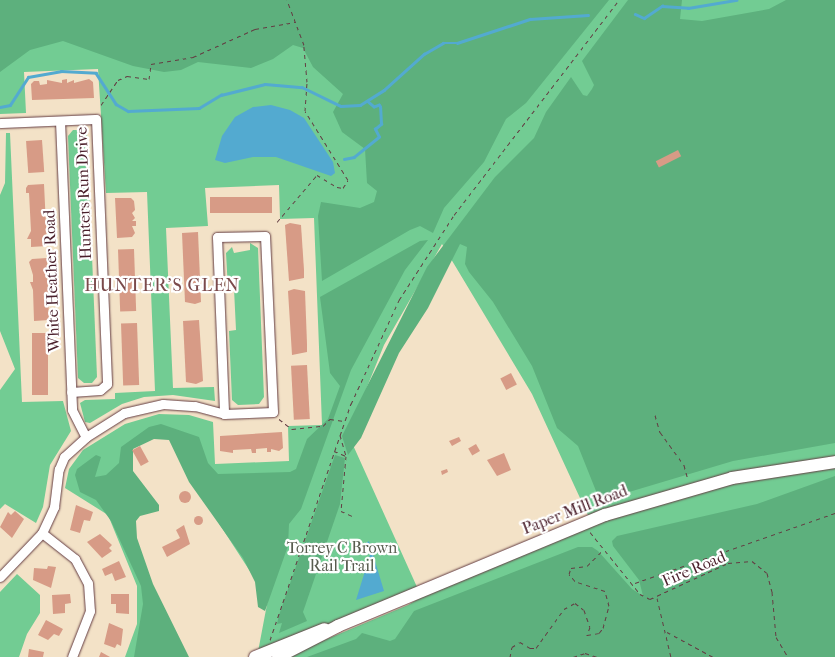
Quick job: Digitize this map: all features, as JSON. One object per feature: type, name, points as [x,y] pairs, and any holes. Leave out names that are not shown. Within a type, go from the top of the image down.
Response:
[{"type":"main road","name":"Paper Mill Road","points":[[278,657],[338,626],[556,533],[689,488],[761,472],[835,462]]},
{"type":"main road","name":"Paper Mill Road","points":[[255,657],[312,632],[338,626]]},
{"type":"street","name":"Hunters Run Drive","points":[[0,123],[96,119],[107,384],[100,390],[72,392]]},
{"type":"street","name":"White Heather Road","points":[[60,121],[72,410],[86,437]]},
{"type":"street","points":[[0,577],[42,533],[54,507],[61,463],[86,437],[124,413],[150,405],[186,404],[224,414],[273,412],[265,236],[217,238],[224,414]]},
{"type":"street","points":[[42,533],[75,559],[88,583],[90,611],[72,657]]},
{"type":"path","points":[[277,222],[318,175],[337,187],[343,188],[348,180],[305,111],[307,82],[304,45],[287,0]]},
{"type":"path","points":[[268,646],[345,421],[380,338],[418,268],[474,188],[619,0]]},
{"type":"path","points":[[101,105],[118,80],[127,76],[149,79],[151,64],[193,57],[255,29],[296,22]]},
{"type":"path","points":[[655,415],[660,432],[684,465],[689,488]]},
{"type":"path","points":[[279,418],[292,429],[323,426],[330,419],[345,421]]},
{"type":"path","points":[[340,434],[346,456],[341,511],[352,516]]},
{"type":"path","points":[[334,451],[346,456]]},
{"type":"path","points":[[634,584],[835,513]]},
{"type":"path","name":"Fire Road","points":[[596,538],[640,594],[650,599],[728,563],[752,561],[767,573],[772,592],[776,636],[788,657]]},
{"type":"path","points":[[510,657],[512,647],[520,642],[530,648],[536,648],[564,609],[575,603],[584,610],[590,627],[587,635],[599,633],[603,628],[609,606],[605,592],[574,581],[570,574],[570,568],[586,566],[604,549]]},
{"type":"path","name":"Fire Road","points":[[657,597],[667,631],[671,657]]},
{"type":"path","points":[[667,631],[713,657]]},
{"type":"path","points":[[573,657],[585,652],[597,657]]},
{"type":"green space","name":"Torrey C Brown Rail Trail","points":[[0,0],[835,0],[835,657],[257,657],[268,599],[220,525],[164,429],[124,454],[131,551],[187,657],[125,657],[137,624],[137,586],[108,515],[65,488],[69,469],[83,450],[125,424],[159,414],[189,415],[213,422],[215,464],[289,461],[288,426],[322,425],[314,218],[280,219],[279,185],[205,188],[208,226],[166,228],[173,388],[214,387],[215,401],[173,395],[144,397],[122,404],[90,423],[85,422],[80,403],[85,400],[115,399],[115,393],[155,391],[147,192],[106,193],[98,69],[24,72],[26,113],[0,114]],"holes":[[[442,244],[532,394],[592,524],[438,587],[408,605],[315,644],[417,587],[348,434],[384,345]]]},
{"type":"green space","points":[[0,0],[609,0],[526,103],[506,119],[484,162],[444,208],[433,233],[420,226],[410,230],[322,281],[318,216],[321,202],[360,208],[374,202],[377,191],[367,183],[365,149],[342,132],[333,112],[343,94],[313,67],[303,48],[293,45],[273,59],[251,68],[198,62],[181,70],[164,72],[133,66],[63,41],[30,50],[0,72]]},
{"type":"green space","points":[[628,0],[682,0],[680,19],[702,21],[769,9],[786,0],[835,0],[835,443],[733,461],[619,495],[602,496],[596,491],[578,446],[557,428],[532,366],[493,302],[469,272],[465,264],[467,247],[460,244],[428,308],[399,353],[361,438],[348,455],[342,436],[427,267],[495,177],[534,138],[546,112],[571,77],[583,95],[587,96],[594,85],[582,61]]},
{"type":"green space","points":[[73,130],[81,130],[87,135],[97,377],[92,383],[84,383],[78,378],[68,136]]},
{"type":"green space","points":[[6,133],[10,133],[22,402],[63,401],[71,431],[50,465],[43,507],[36,523],[5,504],[0,509],[0,390],[15,369],[0,331],[0,195],[5,183]]},
{"type":"green space","points":[[428,240],[405,270],[351,370],[301,509],[289,524],[288,546],[265,611],[258,607],[255,582],[243,558],[189,482],[169,440],[154,439],[133,449],[133,471],[159,505],[159,511],[140,516],[136,521],[137,538],[153,584],[189,657],[134,657],[143,604],[141,586],[111,521],[96,500],[80,492],[75,475],[77,469],[96,455],[101,457],[95,477],[106,475],[119,463],[121,447],[149,427],[161,424],[199,437],[208,463],[218,474],[290,472],[296,469],[307,439],[328,419],[340,386],[330,373],[320,297],[420,241]]},
{"type":"green space","points":[[250,243],[258,248],[264,397],[259,404],[238,405],[232,400],[229,331],[236,330],[234,289],[228,289],[226,253],[232,247],[234,253],[250,250]]},
{"type":"green space","points":[[335,455],[345,458],[340,504],[303,612],[307,621],[279,633],[282,623],[277,624],[279,615]]},
{"type":"green space","points":[[835,476],[835,657],[307,657],[356,639],[362,633],[390,641],[395,639],[414,611],[578,547],[592,547],[598,551],[632,589],[643,596],[639,580],[613,546],[612,541],[617,536],[757,504]]},
{"type":"green space","points":[[17,574],[40,595],[40,613],[27,634],[19,657],[0,657],[0,592]]},
{"type":"water","points":[[271,105],[290,110],[304,118],[333,162],[335,173],[331,176],[276,157],[253,157],[225,163],[215,160],[222,136],[235,117],[253,107]]},
{"type":"water","points":[[369,541],[384,591],[356,600],[370,555],[366,543]]},
{"type":"building","points":[[67,79],[67,83],[74,80],[74,83],[89,79],[93,82],[94,98],[32,100],[31,84],[34,81],[39,81],[40,85],[47,84],[47,80],[62,83],[62,80]]},
{"type":"building","points":[[42,140],[44,172],[28,173],[26,141]]},
{"type":"building","points":[[678,150],[681,156],[659,168],[656,161]]},
{"type":"building","points":[[44,184],[47,246],[31,247],[31,239],[27,239],[31,231],[29,193],[26,193],[26,188],[28,185]]},
{"type":"building","points":[[210,197],[272,197],[272,213],[210,213]]},
{"type":"building","points":[[115,198],[131,198],[134,201],[135,210],[132,213],[135,218],[132,221],[136,221],[136,226],[132,226],[135,233],[132,237],[117,238]]},
{"type":"building","points":[[290,223],[301,225],[304,278],[289,281],[285,225]]},
{"type":"building","points":[[198,232],[201,302],[195,304],[185,302],[182,233]]},
{"type":"building","points":[[134,249],[136,311],[120,312],[118,250]]},
{"type":"building","points":[[47,258],[49,320],[34,321],[33,290],[30,282],[33,282],[33,275],[29,262],[32,259]]},
{"type":"building","points":[[294,289],[305,291],[307,352],[292,355],[288,291]]},
{"type":"building","points":[[199,320],[203,381],[196,384],[186,382],[183,321]]},
{"type":"building","points":[[137,323],[139,385],[123,386],[121,324]]},
{"type":"building","points":[[32,333],[48,333],[48,395],[32,395]]},
{"type":"building","points":[[307,365],[310,419],[294,420],[291,366]]},
{"type":"building","points":[[511,373],[517,385],[506,390],[500,378]]},
{"type":"building","points":[[282,432],[283,448],[279,451],[271,449],[271,452],[267,452],[267,448],[256,449],[256,453],[252,453],[251,449],[233,450],[233,453],[220,451],[220,436]]},
{"type":"building","points":[[459,437],[461,441],[452,446],[449,441]]},
{"type":"building","points":[[476,444],[480,451],[472,455],[468,449]]},
{"type":"building","points":[[140,446],[149,462],[141,466],[132,450]]},
{"type":"building","points":[[504,453],[511,470],[497,476],[487,460]]},
{"type":"building","points":[[447,469],[448,472],[442,475],[441,471]]},
{"type":"building","points":[[185,491],[191,497],[185,503],[179,497]]},
{"type":"building","points":[[76,505],[93,512],[90,521],[84,520],[80,533],[70,530]]},
{"type":"building","points":[[15,511],[24,519],[12,538],[0,527],[8,512],[11,515]]},
{"type":"building","points":[[198,516],[202,520],[198,524],[194,520]]},
{"type":"building","points":[[184,525],[190,544],[167,557],[162,547],[180,538],[176,530]]},
{"type":"building","points":[[100,534],[112,545],[109,548],[112,551],[102,558],[87,542]]},
{"type":"building","points":[[119,561],[126,577],[115,581],[112,573],[105,576],[102,569]]},
{"type":"building","points":[[48,566],[56,567],[51,588],[33,580],[34,568],[47,569]]},
{"type":"building","points":[[70,594],[71,603],[65,604],[65,613],[53,614],[52,595]]},
{"type":"building","points":[[111,594],[129,594],[129,614],[116,613],[116,604],[111,604]]},
{"type":"building","points":[[46,620],[63,629],[59,636],[54,634],[48,640],[38,635]]},
{"type":"building","points":[[109,623],[123,629],[121,646],[117,644],[115,648],[104,644]]},
{"type":"building","points":[[29,649],[44,652],[43,657],[28,657]]},
{"type":"building","points":[[101,652],[110,657],[99,657]]},
{"type":"waterway","points":[[635,14],[644,18],[662,6],[688,8],[736,0]]},
{"type":"waterway","points":[[0,107],[10,105],[28,77],[61,71],[96,73],[116,104],[128,111],[199,108],[221,95],[265,84],[302,87],[341,106],[360,105],[384,90],[424,54],[443,43],[457,43],[530,19],[588,15]]},
{"type":"waterway","points":[[344,159],[354,157],[379,137],[375,129],[381,124],[380,107],[379,105],[374,107],[368,102]]},
{"type":"district","name":"HUNTER'S GLEN","points":[[162,286]]}]
